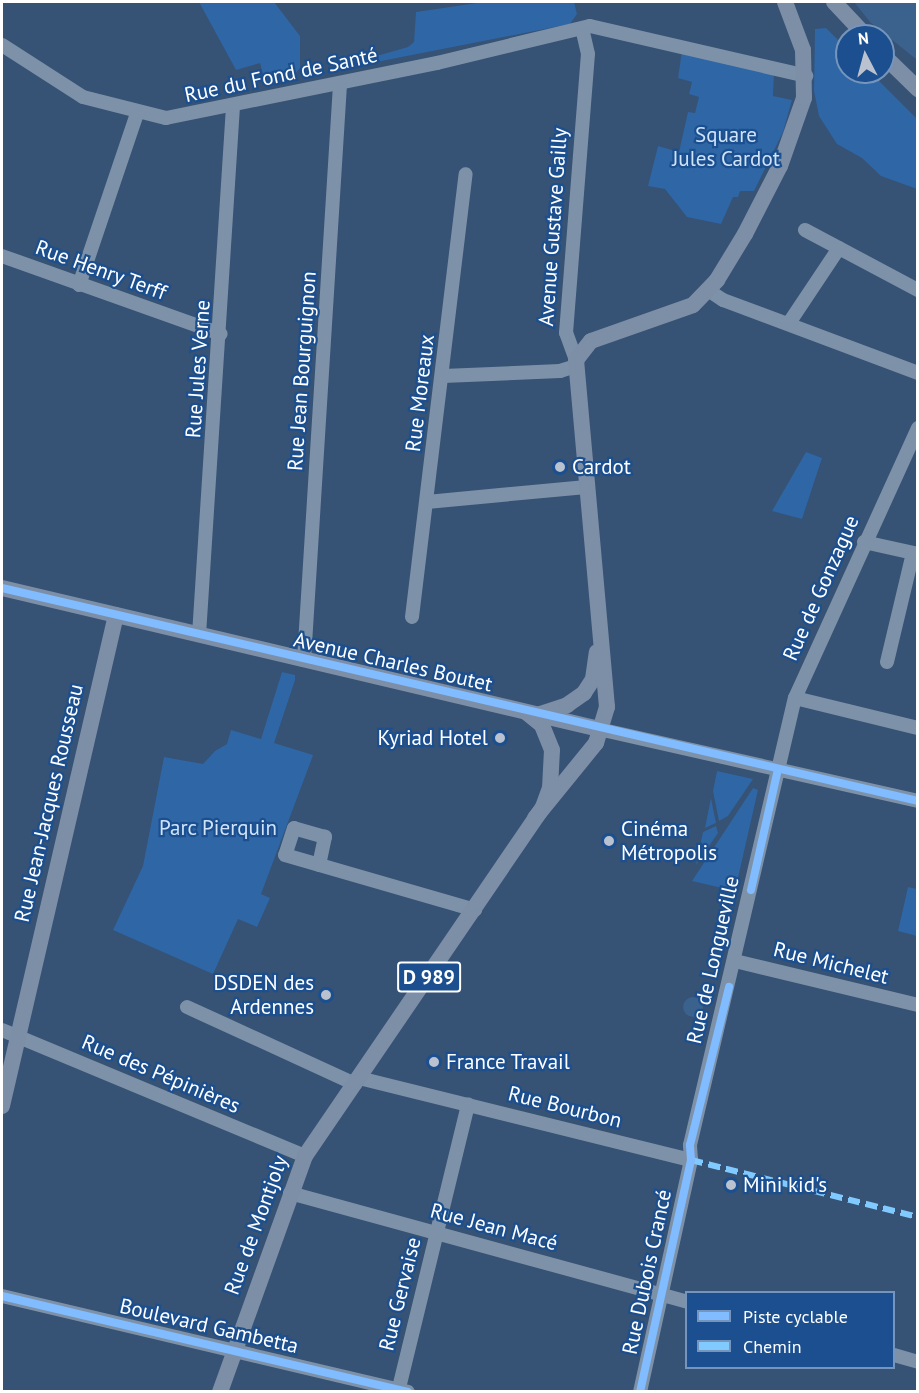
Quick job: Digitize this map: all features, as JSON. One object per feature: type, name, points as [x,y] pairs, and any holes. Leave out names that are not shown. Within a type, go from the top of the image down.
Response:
[{"type":"main road","points":[[576,363],[591,341],[667,317],[693,305],[708,290],[745,234],[780,166],[800,117],[806,76],[797,26],[785,2]]},
{"type":"main road","points":[[835,2],[855,24]]},
{"type":"main road","points":[[895,67],[918,89]]},
{"type":"main road","name":"Avenue Gustave Gailly","points":[[576,363],[596,607]]},
{"type":"main road","name":"Avenue Charles Boutet","points":[[2,588],[603,730]]},
{"type":"main road","points":[[531,714],[567,705],[584,693],[593,679],[597,659],[596,607]]},
{"type":"main road","points":[[535,818],[579,769],[603,730],[608,707],[606,674],[596,607]]},
{"type":"main road","name":"Rue Jean-Jacques Rousseau","points":[[2,1106],[9,1034],[116,615]]},
{"type":"main road","points":[[531,714],[542,724],[552,750],[550,788],[535,818]]},
{"type":"main road","name":"D 989","points":[[357,1081],[535,818]]},
{"type":"main road","name":"Rue de Montjoly","points":[[220,1392],[290,1192],[305,1156],[357,1081]]},
{"type":"street","name":"Rue du Fond de Santé","points":[[2,45],[83,97],[137,114],[182,117],[340,84],[590,26],[806,76]]},
{"type":"street","name":"Avenue Gustave Gailly","points":[[576,363],[566,333],[588,54],[582,29]]},
{"type":"street","name":"Rue Jean Bourguignon","points":[[304,660],[340,84]]},
{"type":"street","name":"Rue Jules Verne","points":[[199,635],[221,334],[233,107]]},
{"type":"street","points":[[79,285],[137,114]]},
{"type":"street","name":"Rue Moreaux","points":[[412,617],[466,174]]},
{"type":"street","points":[[805,230],[918,290]]},
{"type":"street","points":[[789,322],[838,248]]},
{"type":"street","name":"Rue Henry Terff","points":[[2,256],[221,334]]},
{"type":"street","points":[[708,290],[723,300],[789,322],[918,373]]},
{"type":"street","points":[[443,376],[560,371],[576,363]]},
{"type":"street","name":"Rue de Gonzague","points":[[778,769],[795,698],[864,542],[918,428]]},
{"type":"street","points":[[427,501],[586,487]]},
{"type":"street","points":[[864,542],[915,554],[886,662]]},
{"type":"street","points":[[795,698],[918,728]]},
{"type":"street","name":"Avenue Charles Boutet","points":[[603,730],[918,801]]},
{"type":"street","name":"Rue de Longueville","points":[[691,1160],[690,1145],[735,961],[778,769]]},
{"type":"street","points":[[319,865],[474,910]]},
{"type":"street","name":"Rue Michelet","points":[[735,961],[918,1005]]},
{"type":"street","points":[[187,1007],[357,1081]]},
{"type":"street","name":"Rue des Pépinières","points":[[9,1034],[305,1156]]},
{"type":"street","name":"Rue Bourbon","points":[[357,1081],[468,1104],[691,1160]]},
{"type":"street","name":"Rue Gervaise","points":[[401,1391],[436,1233],[468,1104]]},
{"type":"street","name":"Rue Dubois Crancé","points":[[640,1392],[691,1160]]},
{"type":"street","name":"Rue Jean Macé","points":[[290,1192],[685,1300]]},
{"type":"street","name":"Boulevard Gambetta","points":[[2,1296],[401,1391]]},
{"type":"street","points":[[895,1355],[918,1362]]},
{"type":"green space","points":[[199,2],[274,2],[300,36],[300,68],[295,74],[264,78],[260,63],[236,70]]},
{"type":"green space","points":[[484,2],[574,2],[577,14],[570,24],[361,65],[369,53],[380,55],[408,47],[414,42],[416,12]]},
{"type":"green space","points":[[826,28],[835,37],[835,84],[882,84],[917,119],[917,189],[881,176],[862,158],[837,144],[819,116],[814,91],[815,29]]},
{"type":"green space","name":"Square Jules Cardot","points":[[682,51],[774,74],[773,96],[792,100],[783,132],[754,191],[740,191],[738,197],[733,197],[721,224],[687,217],[665,189],[648,186],[658,146],[679,152],[688,112],[695,113],[699,97],[689,94],[692,82],[678,78]]},
{"type":"green space","points":[[806,452],[822,458],[802,519],[772,511]]},
{"type":"green space","name":"Parc Pierquin","points":[[282,672],[295,675],[295,680],[274,743],[313,755],[261,894],[270,898],[257,927],[238,919],[213,974],[113,930],[143,866],[164,757],[203,764],[215,751],[227,744],[231,730],[261,739]]},
{"type":"green space","points":[[717,771],[753,779],[728,816],[719,821],[713,791]]},
{"type":"green space","points":[[753,788],[758,790],[735,891],[692,881]]},
{"type":"green space","points":[[711,798],[716,823],[705,828]]},
{"type":"green space","points":[[716,826],[718,833],[696,865],[703,832]]},
{"type":"green space","points":[[908,887],[917,889],[917,936],[898,931]]},
{"type":"shaded area","points":[[854,2],[917,2],[917,60],[895,42],[895,24],[870,22]]},
{"type":"shaded area","points":[[693,997],[700,1000],[703,1007],[700,1014],[693,1017],[686,1014],[683,1007],[686,1000]]},
{"type":"marked path","points":[[691,1160],[918,1217]]},
{"type":"cycle path","points":[[2,588],[918,801]]},
{"type":"cycle path","points":[[751,890],[778,769]]},
{"type":"cycle path","points":[[640,1392],[691,1160],[690,1145],[729,987]]},
{"type":"cycle path","points":[[2,1296],[408,1392]]},
{"type":"place","name":"Cardot","points":[[560,467]]},
{"type":"place","name":"Kyriad Hotel","points":[[500,738]]},
{"type":"place","name":"Cinéma Métropolis","points":[[609,841]]},
{"type":"place","name":"DSDEN des Ardennes","points":[[326,995]]},
{"type":"place","name":"France Travail","points":[[434,1062]]},
{"type":"place","name":"Mini kid's","points":[[731,1185]]}]
